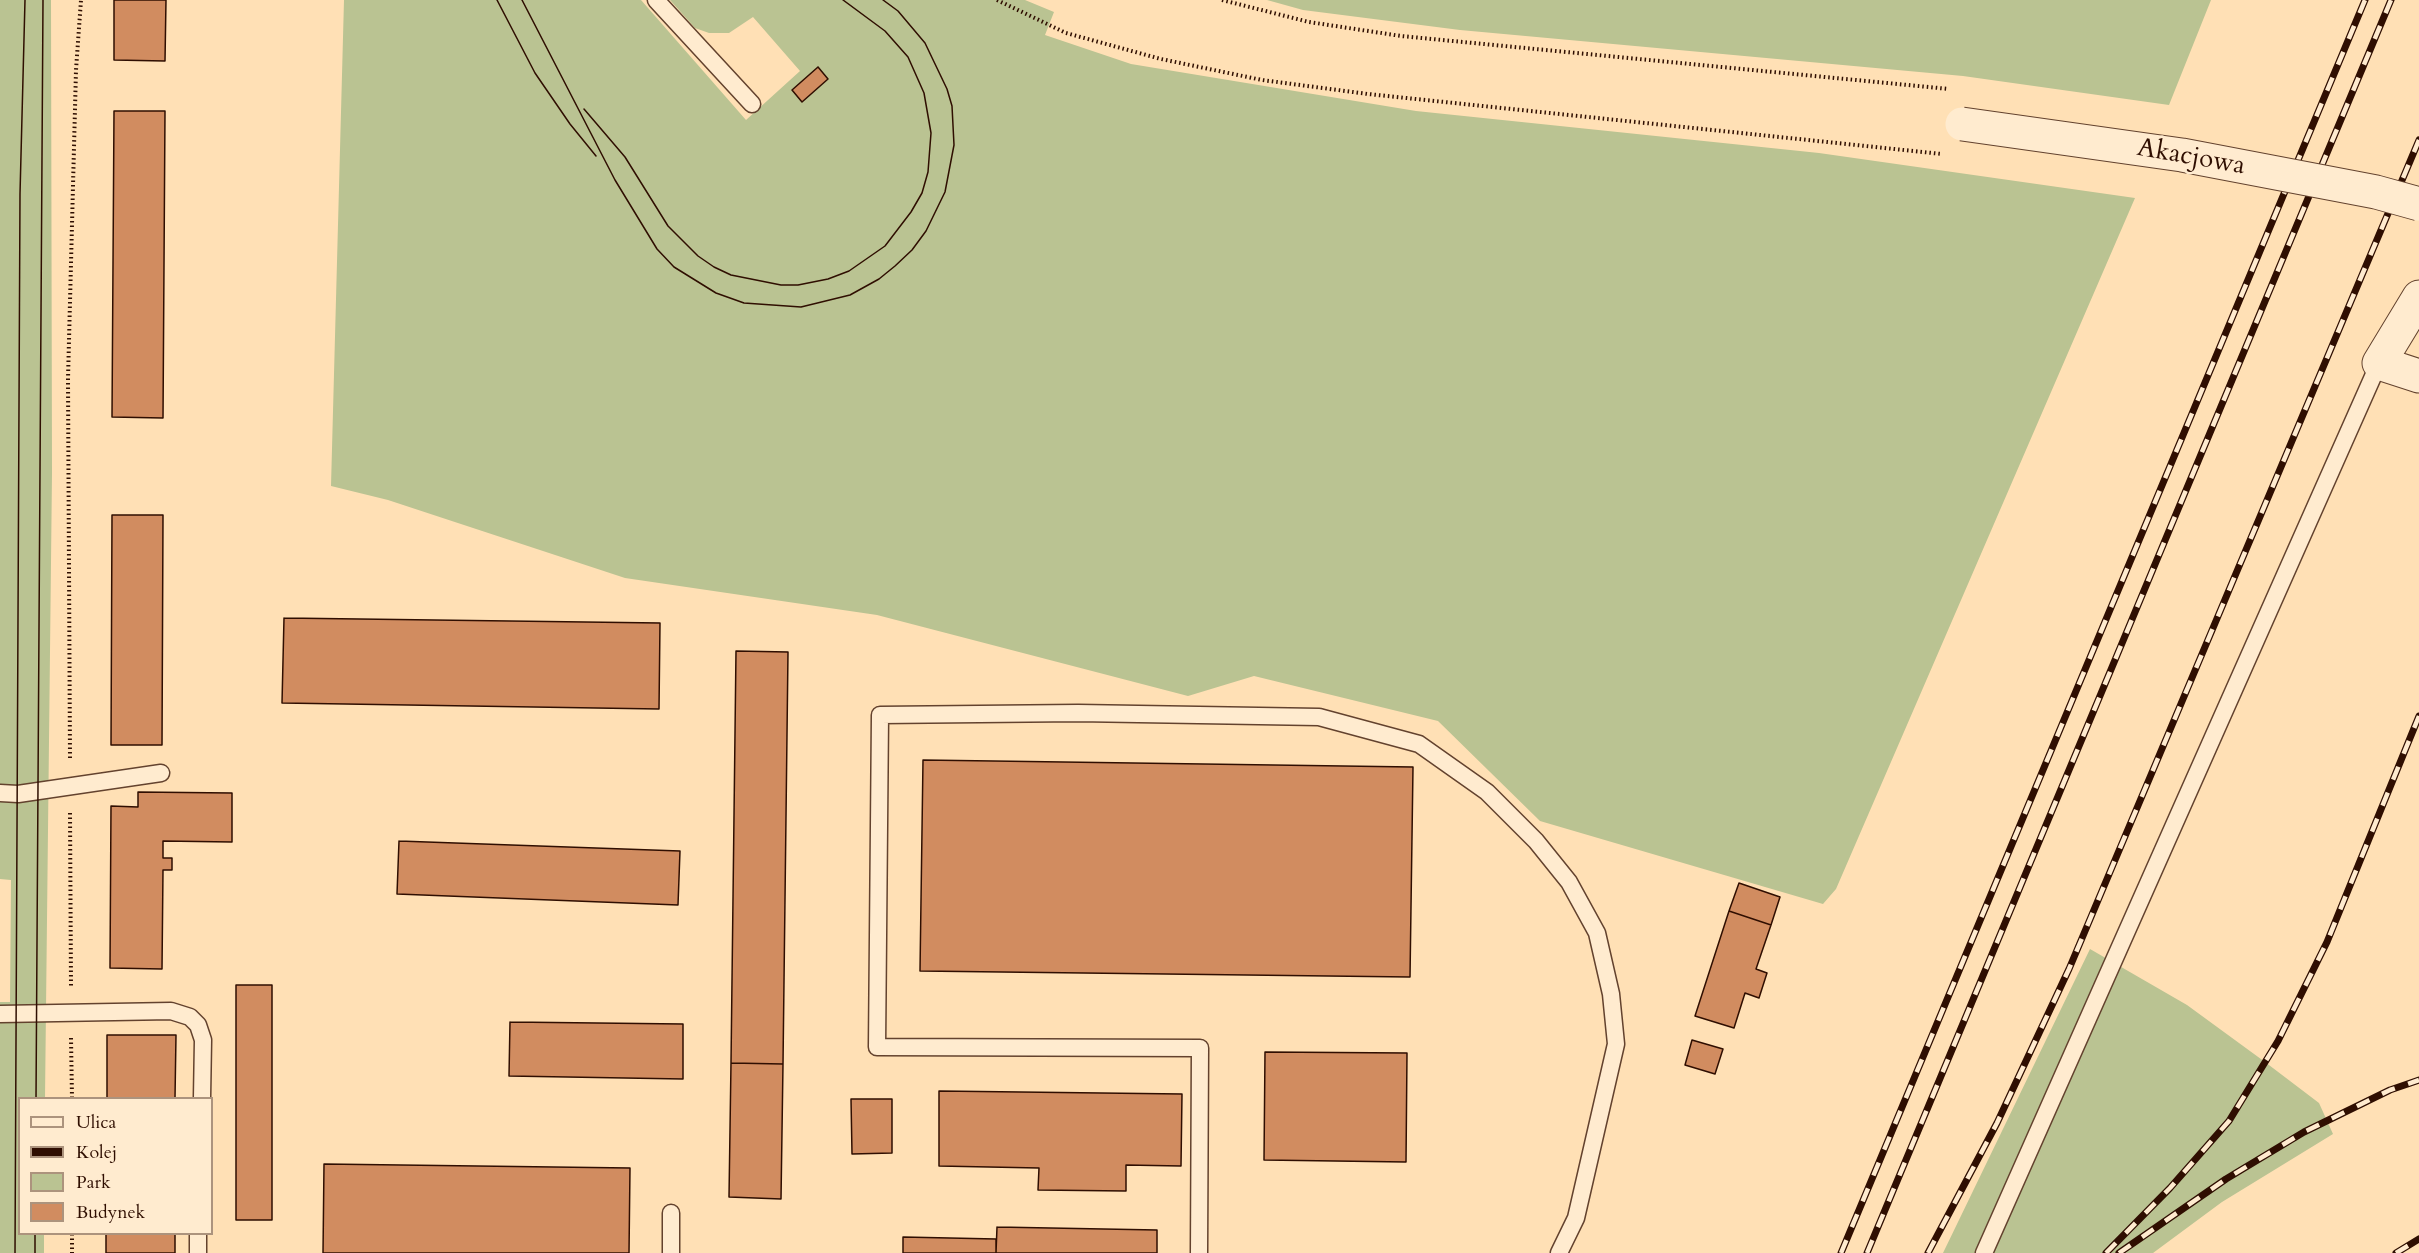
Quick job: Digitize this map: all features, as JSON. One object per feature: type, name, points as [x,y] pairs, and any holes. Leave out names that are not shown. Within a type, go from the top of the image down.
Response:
[{"type":"street","name":"Akacjowa","points":[[1962,124],[2182,155],[2376,192],[2419,204]]},
{"type":"street","points":[[2419,297],[2379,363],[2419,376]]},
{"type":"lane","points":[[656,0],[752,104]]},
{"type":"lane","points":[[1984,1253],[2379,363]]},
{"type":"lane","points":[[1199,1253],[1200,1048],[877,1047],[880,715],[1078,713],[1319,717],[1419,744],[1486,792],[1536,841],[1569,882],[1597,933],[1611,993],[1616,1044],[1576,1218],[1559,1253]]},
{"type":"lane","points":[[0,793],[18,794],[161,773]]},
{"type":"lane","points":[[0,1014],[171,1011],[190,1017],[198,1025],[203,1040],[202,1097]]},
{"type":"lane","points":[[671,1213],[671,1253]]},
{"type":"lane","points":[[198,1235],[198,1253]]},
{"type":"path","points":[[72,1097],[68,379],[76,70],[81,0]]},
{"type":"path","points":[[997,0],[1066,33],[1161,59],[1262,80],[1380,96],[1947,155]]},
{"type":"path","points":[[1221,0],[1309,22],[1401,36],[1956,90]]},
{"type":"path","points":[[72,1235],[72,1253]]},
{"type":"green space","points":[[0,0],[51,0],[52,473],[45,1097],[18,1097],[18,1235],[44,1235],[44,1253],[0,1253],[0,1002],[10,1002],[11,880],[0,879]]},
{"type":"green space","points":[[344,0],[641,0],[746,120],[800,71],[753,17],[729,33],[709,33],[695,28],[670,0],[1025,0],[1054,12],[1045,35],[1131,64],[1416,111],[1819,153],[2135,198],[1836,889],[1823,904],[1540,821],[1438,721],[1254,676],[1188,696],[877,615],[625,578],[388,500],[331,486]]},
{"type":"green space","points":[[1267,0],[2211,0],[2169,105],[1963,76],[1460,30],[1303,10]]},
{"type":"green space","points":[[2090,949],[2187,1005],[2319,1103],[2333,1134],[2222,1202],[2153,1253],[1943,1253]]},
{"type":"building","points":[[114,0],[166,0],[165,61],[114,60]]},
{"type":"building","points":[[818,67],[828,79],[802,102],[792,90]]},
{"type":"building","points":[[114,111],[165,111],[163,418],[112,417]]},
{"type":"building","points":[[112,515],[163,515],[162,745],[111,745]]},
{"type":"building","points":[[284,618],[660,623],[659,709],[282,703]]},
{"type":"building","points":[[736,651],[788,652],[783,1064],[731,1063]]},
{"type":"building","points":[[923,760],[1413,767],[1410,977],[920,971]]},
{"type":"building","points":[[138,792],[232,793],[232,842],[163,841],[163,858],[172,858],[172,870],[163,870],[162,969],[110,968],[111,806],[138,807]]},
{"type":"building","points":[[399,841],[680,851],[678,905],[397,894]]},
{"type":"building","points":[[1739,883],[1780,897],[1771,925],[1729,911]]},
{"type":"building","points":[[1729,911],[1771,925],[1756,969],[1767,973],[1759,998],[1745,993],[1734,1028],[1695,1016]]},
{"type":"building","points":[[236,985],[272,985],[272,1220],[236,1220]]},
{"type":"building","points":[[510,1022],[683,1024],[683,1079],[509,1076]]},
{"type":"building","points":[[107,1035],[176,1035],[175,1097],[107,1097]]},
{"type":"building","points":[[1692,1040],[1723,1049],[1715,1074],[1685,1065]]},
{"type":"building","points":[[1265,1052],[1407,1053],[1406,1162],[1264,1160]]},
{"type":"building","points":[[731,1063],[783,1064],[781,1199],[729,1197]]},
{"type":"building","points":[[939,1091],[1182,1094],[1181,1166],[1126,1165],[1126,1191],[1038,1190],[1039,1168],[939,1166]]},
{"type":"building","points":[[851,1099],[892,1099],[892,1153],[852,1154]]},
{"type":"building","points":[[324,1164],[630,1168],[629,1253],[323,1253]]},
{"type":"building","points":[[997,1227],[1157,1230],[1157,1253],[996,1253]]},
{"type":"building","points":[[106,1235],[175,1235],[175,1253],[106,1253]]},
{"type":"building","points":[[903,1237],[996,1239],[996,1253],[903,1253]]},
{"type":"tram line","points":[[15,1253],[20,194],[25,0]]},
{"type":"tram line","points":[[36,1097],[43,0]]},
{"type":"tram line","points":[[497,0],[535,73],[570,124],[596,156]]},
{"type":"tram line","points":[[522,0],[615,180],[657,249],[674,267],[716,293],[744,303],[801,307],[850,295],[879,279],[912,250],[926,231],[945,192],[954,145],[952,106],[947,89],[925,43],[898,11],[883,0]]},
{"type":"tram line","points":[[584,109],[625,157],[668,226],[698,256],[714,267],[731,275],[781,285],[798,285],[828,279],[849,271],[885,246],[911,212],[922,193],[928,172],[931,133],[924,93],[908,57],[885,31],[843,0]]},
{"type":"tram line","points":[[35,1235],[35,1253]]},
{"type":"railway","points":[[1841,1253],[2365,0]]},
{"type":"railway","points":[[1867,1253],[2391,0]]},
{"type":"railway","points":[[1928,1253],[1997,1123],[2069,969],[2419,140]]},
{"type":"railway","points":[[2106,1253],[2170,1188],[2229,1121],[2278,1041],[2327,942],[2419,716]]},
{"type":"railway","points":[[2119,1253],[2226,1179],[2304,1132],[2390,1090],[2419,1080]]},
{"type":"railway","points":[[2396,1253],[2419,1239]]}]
